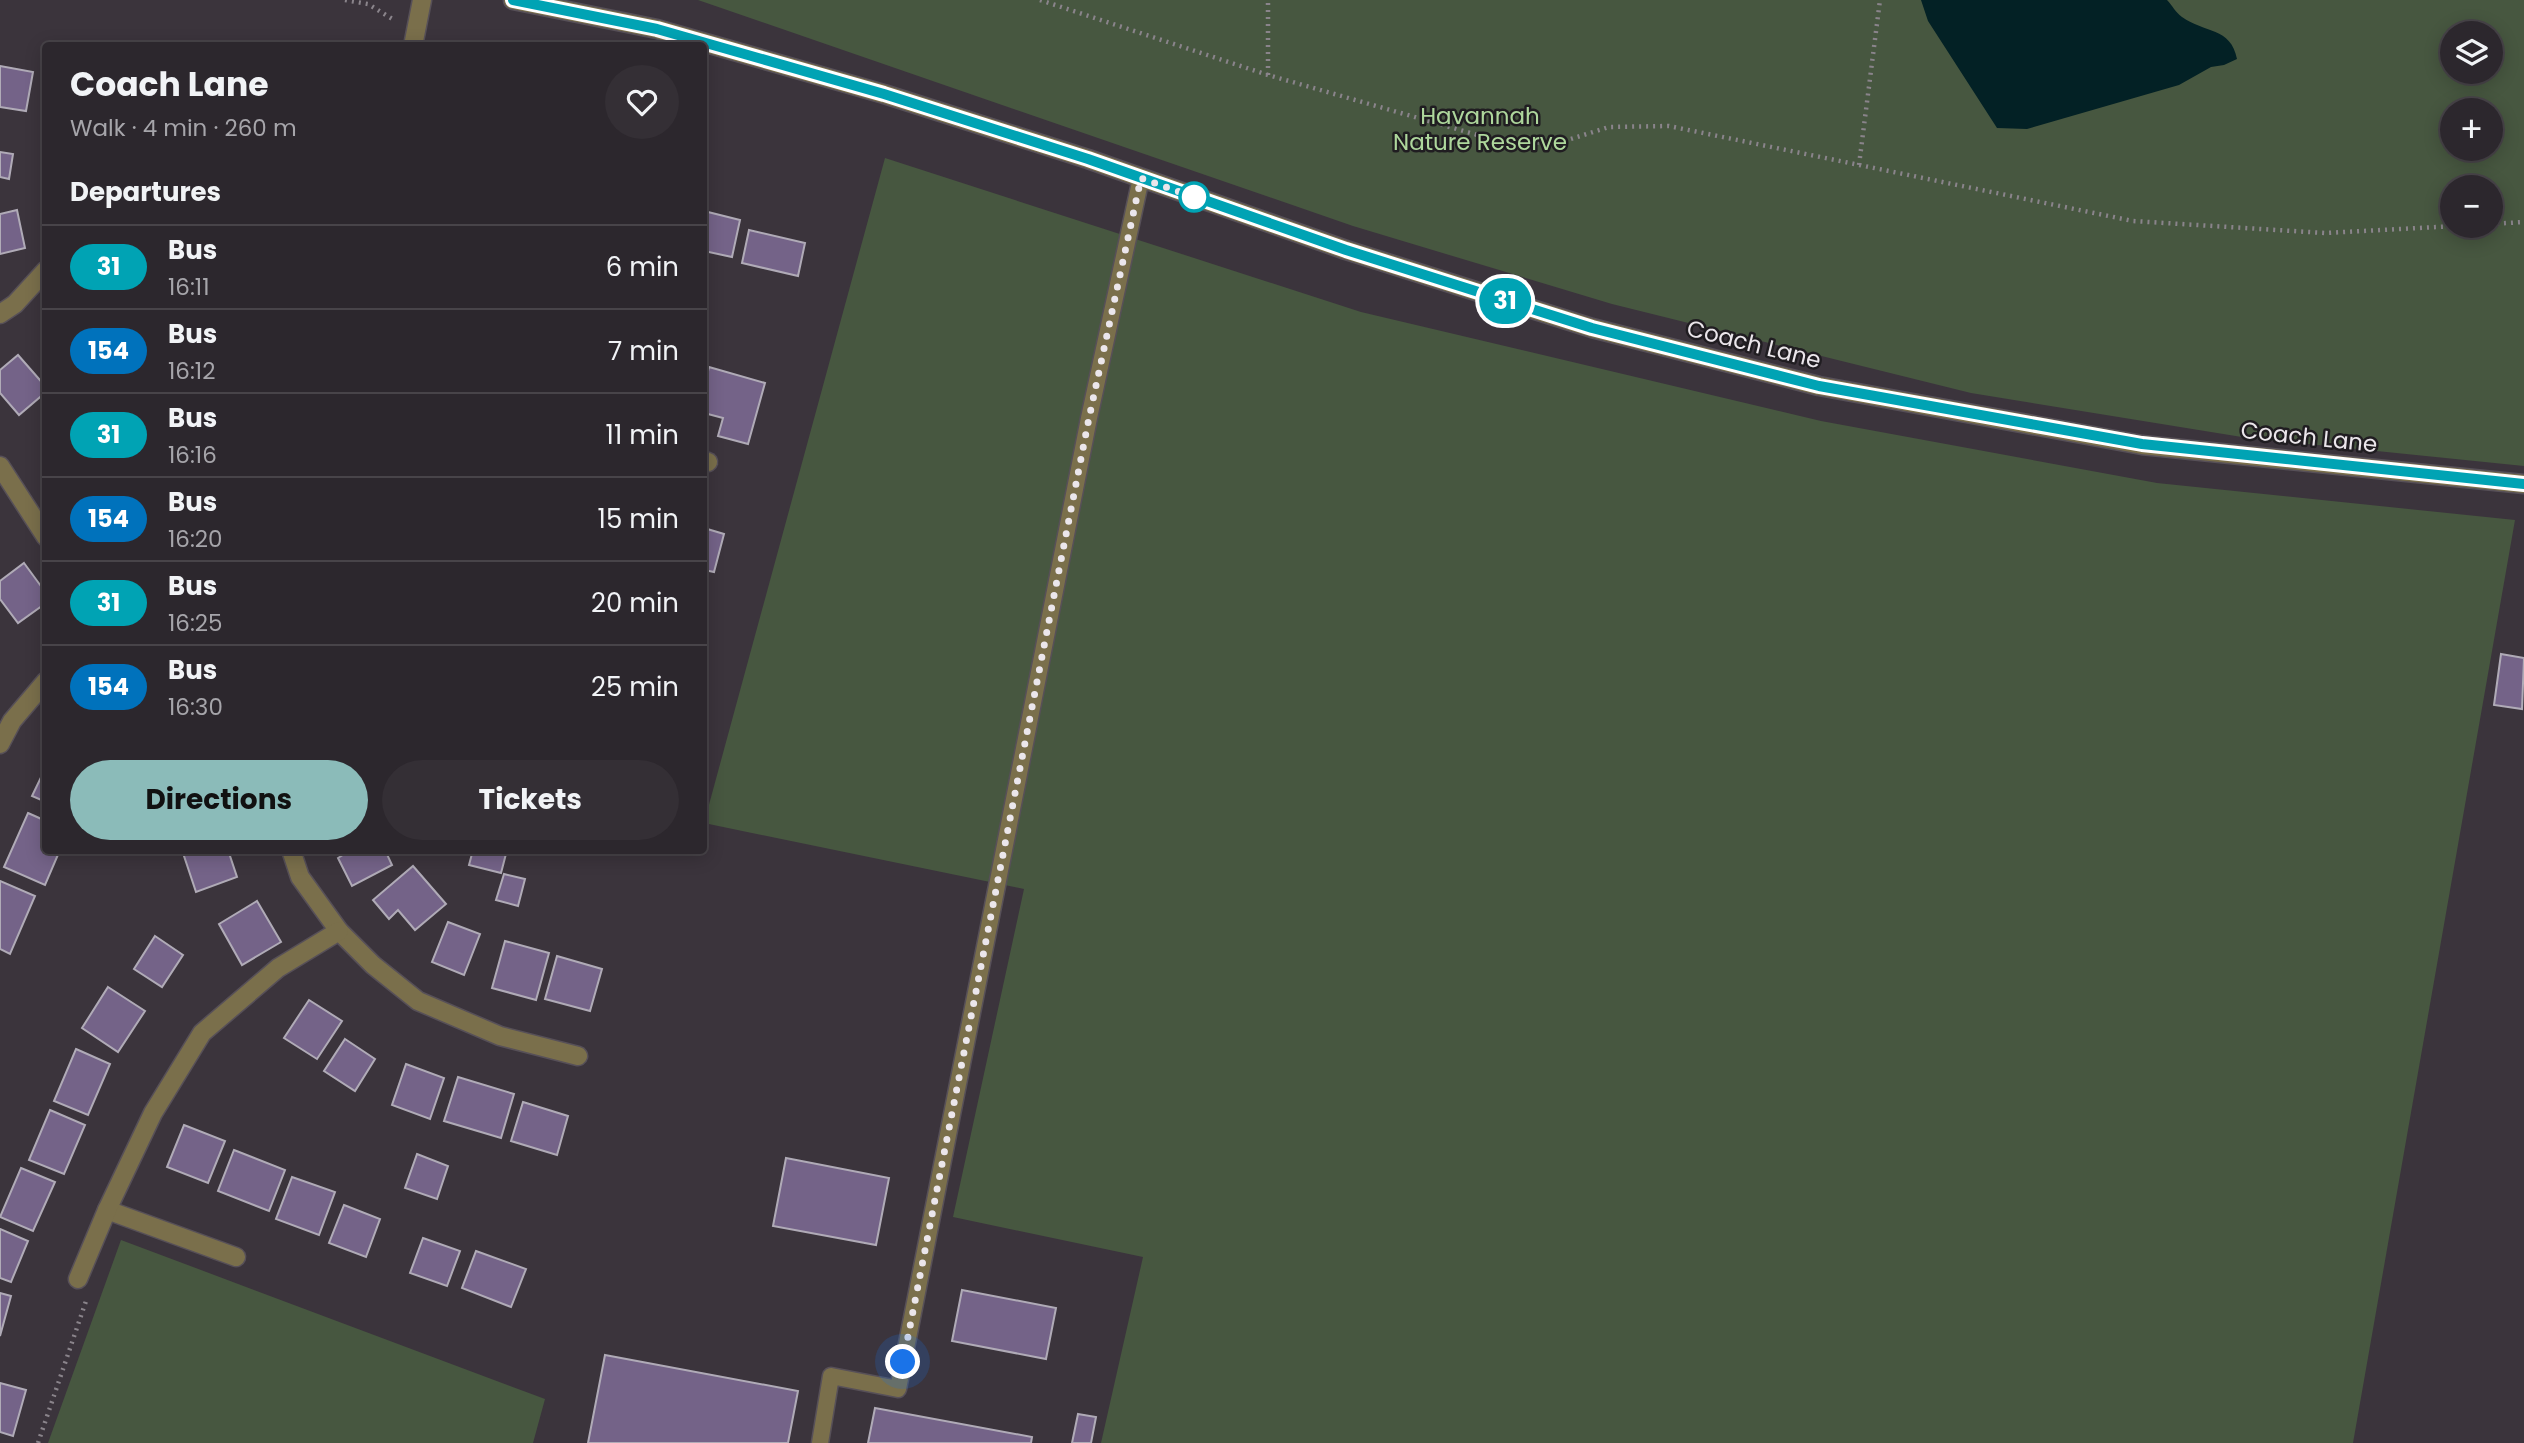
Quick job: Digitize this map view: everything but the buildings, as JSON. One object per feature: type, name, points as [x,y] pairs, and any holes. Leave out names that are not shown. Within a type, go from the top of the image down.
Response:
[{"type":"street","points":[[414,39],[422,0]]},
{"type":"street","name":"Coach Lane","points":[[513,0],[657,29],[702,42]]},
{"type":"street","name":"Coach Lane","points":[[707,43],[884,94],[1141,178],[1346,250],[1592,328],[1819,386],[2142,444],[2524,484]]},
{"type":"street","points":[[0,314],[15,304],[42,274]]},
{"type":"street","points":[[0,466],[42,531]]},
{"type":"street","points":[[0,744],[12,722],[42,686]]},
{"type":"street","points":[[292,854],[300,877],[339,931],[373,965],[418,1001],[500,1036],[578,1056]]},
{"type":"street","points":[[78,1279],[153,1113],[202,1032],[278,968],[339,931]]},
{"type":"street","points":[[107,1210],[236,1257]]},
{"type":"lane","points":[[820,1443],[831,1376],[898,1389],[1089,418],[1141,178]]},
{"type":"path","points":[[345,0],[368,4],[414,39]]},
{"type":"path","points":[[1040,0],[1268,75],[1502,142],[1558,143],[1609,127],[1669,125],[2133,221],[2325,233],[2440,227]]},
{"type":"path","points":[[1268,0],[1268,75]]},
{"type":"path","points":[[1859,165],[1880,0]]},
{"type":"path","points":[[2503,223],[2524,222]]},
{"type":"path","points":[[38,1443],[90,1288],[78,1279]]},
{"type":"green space","name":"Havannah Nature Reserve","points":[[698,0],[2524,0],[2524,466],[2248,438],[1971,393],[1612,304],[1353,226]]},
{"type":"green space","points":[[885,158],[1361,312],[1821,421],[2157,483],[2515,520],[2353,1443],[1101,1443],[1143,1257],[953,1217],[1024,889],[707,824],[707,812]]},
{"type":"green space","points":[[121,1240],[545,1399],[533,1443],[48,1443]]},
{"type":"water","points":[[1921,0],[2167,0],[2182,17],[2216,32],[2229,41],[2237,59],[2211,67],[2179,85],[2027,129],[1997,128],[1928,21]]},
{"type":"bus line","name":"31","points":[[513,0],[657,29],[702,42]]},
{"type":"bus line","name":"31","points":[[707,43],[884,94],[1088,159],[1346,250],[1592,328],[1819,386],[2142,444],[2524,484]]},
{"type":"route","points":[[903,1362],[1089,418],[1141,178],[1194,197]]}]
